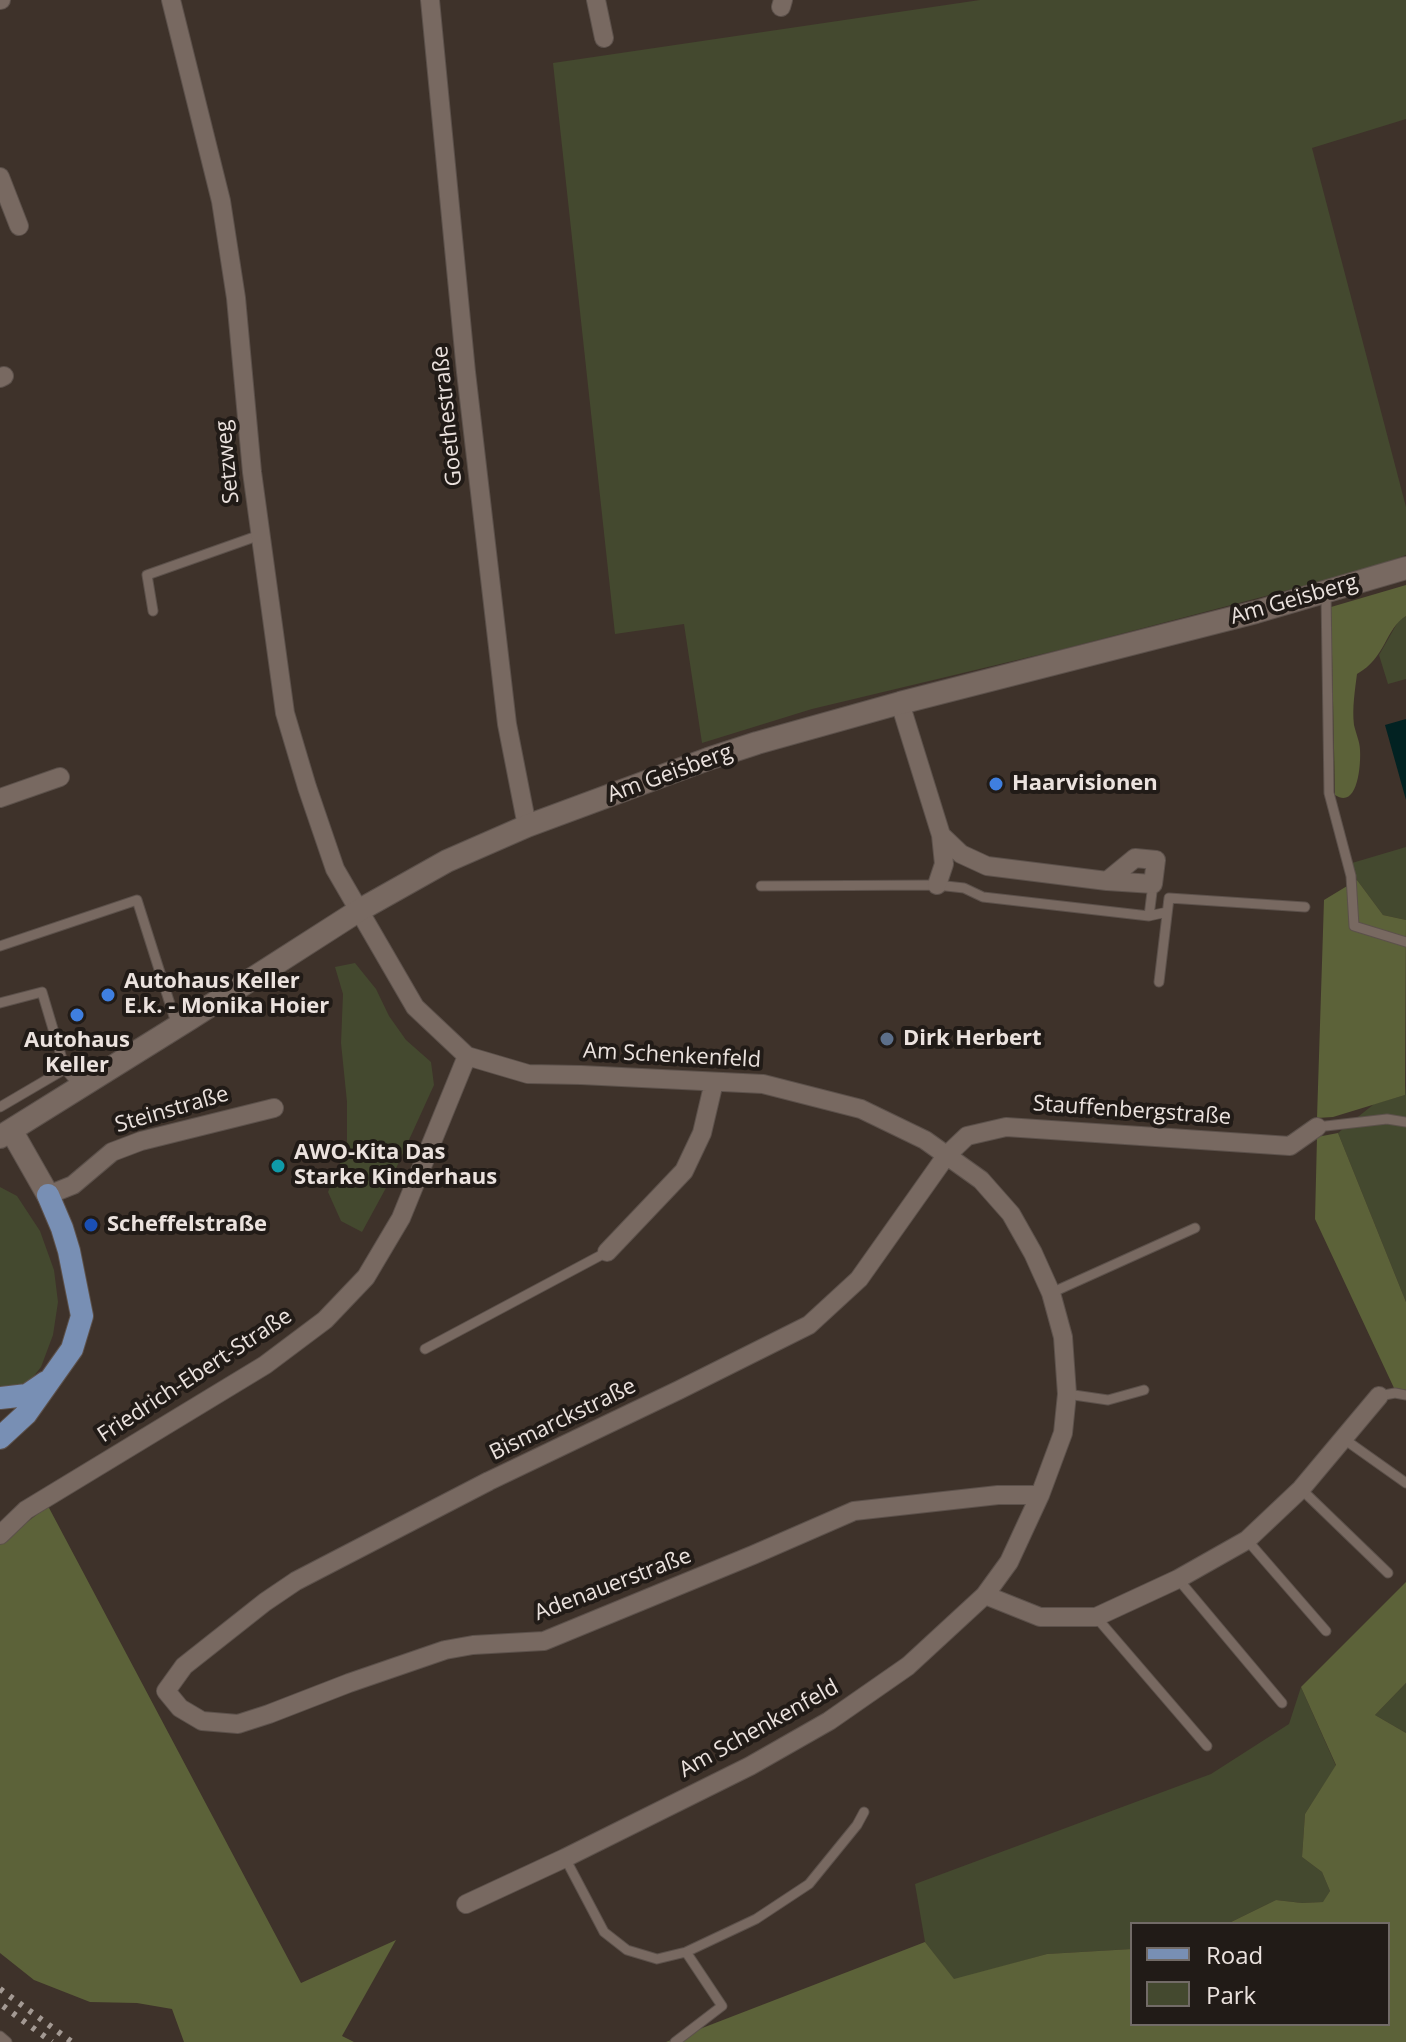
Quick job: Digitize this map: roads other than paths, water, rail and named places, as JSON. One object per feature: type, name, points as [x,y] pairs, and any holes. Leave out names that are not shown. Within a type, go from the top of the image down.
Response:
[{"type":"main road","points":[[0,1438],[26,1414],[72,1349],[82,1316],[69,1251],[48,1195]]},
{"type":"main road","points":[[0,1398],[27,1395],[53,1377]]},
{"type":"street","name":"Setzweg","points":[[171,0],[221,201],[236,298],[252,472],[285,713],[335,869],[358,911]]},
{"type":"street","name":"Goethestraße","points":[[430,0],[466,372],[503,694],[527,826]]},
{"type":"street","points":[[596,0],[604,38]]},
{"type":"street","points":[[0,177],[4,200],[19,226]]},
{"type":"street","name":"Am Geisberg","points":[[5,1133],[358,911],[447,861],[527,826],[708,759],[900,703],[1256,612],[1406,568]]},
{"type":"street","points":[[900,703],[941,835],[944,864],[937,885]]},
{"type":"street","points":[[0,798],[60,777]]},
{"type":"street","points":[[941,835],[961,854],[987,866],[1153,884]]},
{"type":"street","name":"Am Schenkenfeld","points":[[358,911],[415,1007],[467,1056],[528,1074],[763,1084],[861,1109],[925,1140],[981,1180],[1011,1214],[1051,1293],[1063,1337],[1067,1394],[1063,1433],[1040,1495],[1009,1562],[985,1595],[908,1666],[829,1721],[750,1766],[466,1904]]},
{"type":"street","name":"Friedrich-Ebert-Straße","points":[[0,1535],[26,1510],[265,1365],[325,1320],[366,1277],[401,1218],[467,1056]]},
{"type":"street","points":[[607,1252],[684,1171],[702,1133],[714,1082]]},
{"type":"street","name":"Steinstraße","points":[[48,1195],[73,1185],[112,1152],[141,1141],[274,1108]]},
{"type":"street","name":"Stauffenbergstraße","points":[[946,1156],[967,1136],[1006,1127],[1290,1146],[1317,1127]]},
{"type":"street","points":[[5,1133],[48,1195]]},
{"type":"street","name":"Bismarckstraße","points":[[166,1691],[184,1666],[296,1581],[489,1481],[809,1325],[859,1279],[946,1156]]},
{"type":"street","points":[[985,1595],[1040,1617],[1096,1617],[1178,1579],[1247,1540],[1301,1489],[1379,1396]]},
{"type":"street","name":"Adenauerstraße","points":[[166,1691],[180,1708],[202,1721],[238,1724],[445,1650],[473,1645],[544,1641],[854,1511],[998,1495],[1040,1495]]},
{"type":"lane","points":[[153,611],[147,575],[260,535]]},
{"type":"lane","points":[[1326,592],[1329,793],[1351,876],[1354,926],[1406,942]]},
{"type":"lane","points":[[1149,916],[1153,884]]},
{"type":"lane","points":[[761,886],[937,885],[964,888],[983,897],[1149,916],[1167,912]]},
{"type":"lane","points":[[1159,982],[1169,898],[1305,907]]},
{"type":"lane","points":[[0,946],[137,900],[177,1027]]},
{"type":"lane","points":[[0,1003],[42,992],[65,1069],[80,1087]]},
{"type":"lane","points":[[0,1107],[65,1069]]},
{"type":"lane","points":[[1317,1127],[1387,1119],[1406,1122]]},
{"type":"lane","points":[[1051,1293],[1195,1228]]},
{"type":"lane","points":[[425,1349],[607,1252]]},
{"type":"lane","points":[[1067,1394],[1108,1400],[1144,1390]]},
{"type":"lane","points":[[1379,1396],[1395,1393],[1406,1395]]},
{"type":"lane","points":[[1344,1439],[1406,1483]]},
{"type":"lane","points":[[1301,1489],[1388,1573]]},
{"type":"lane","points":[[1247,1540],[1326,1631]]},
{"type":"lane","points":[[1178,1579],[1282,1703]]},
{"type":"lane","points":[[1096,1617],[1207,1746]]},
{"type":"lane","points":[[565,1858],[604,1932],[627,1950],[657,1959],[686,1952],[756,1919],[809,1884],[864,1812]]},
{"type":"lane","points":[[675,2042],[722,2006],[686,1952]]},
{"type":"lane","points":[[0,2036],[7,2042]]},
{"type":"water","points":[[1406,719],[1406,800],[1385,725]]},
{"type":"railway","points":[[0,1989],[72,2042]]},
{"type":"railway","points":[[3,2006],[52,2042]]},
{"type":"place","name":"Haarvisionen","points":[[996,784]]},
{"type":"place","name":"Autohaus Keller E.k. - Monika Hoier","points":[[108,995]]},
{"type":"place","name":"Autohaus Keller","points":[[77,1015]]},
{"type":"place","name":"Dirk Herbert","points":[[887,1039]]},
{"type":"place","name":"AWO-Kita Das Starke Kinderhaus","points":[[278,1166]]},
{"type":"place","name":"Scheffelstraße","points":[[91,1225]]}]
